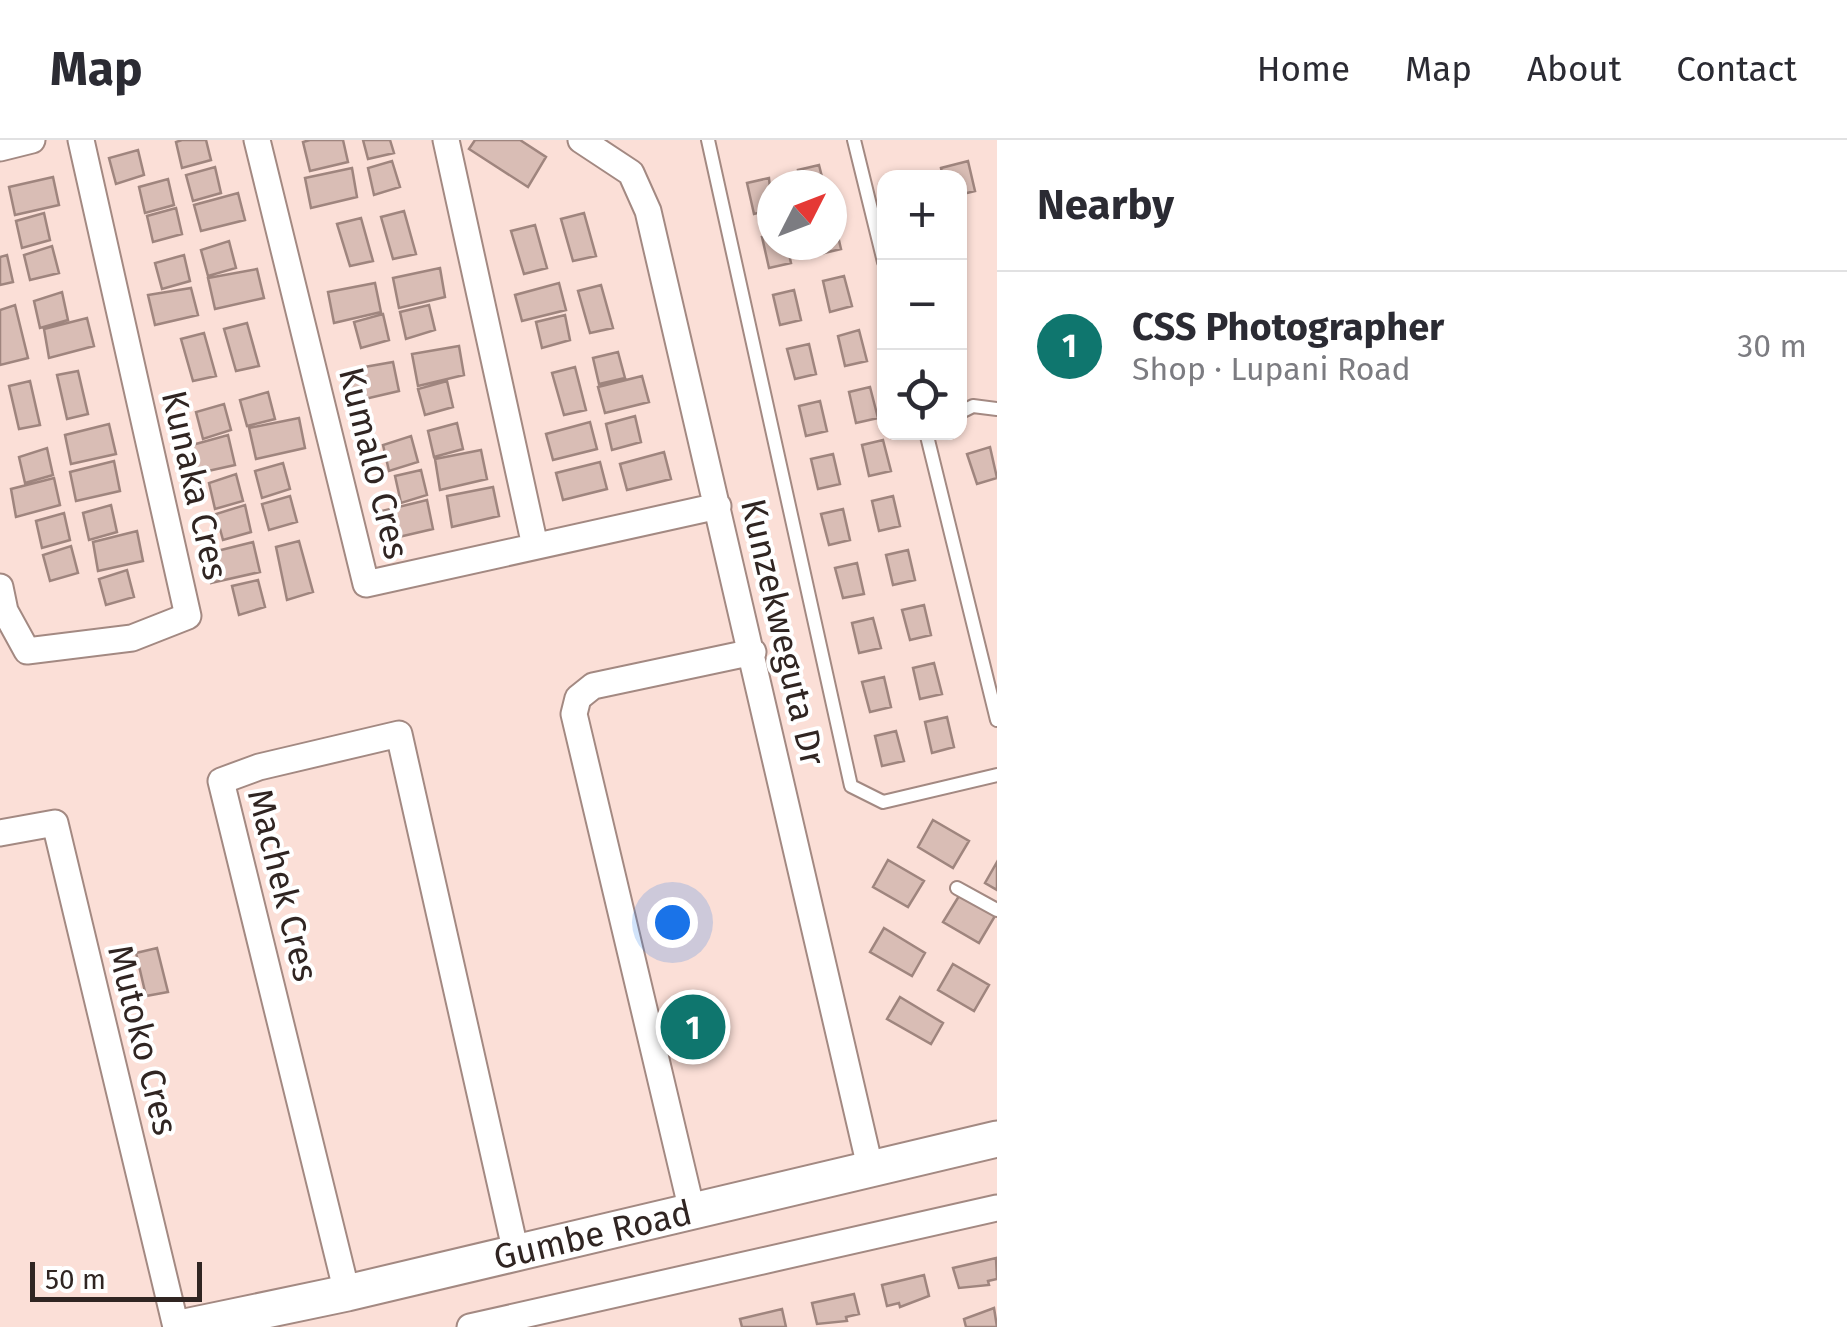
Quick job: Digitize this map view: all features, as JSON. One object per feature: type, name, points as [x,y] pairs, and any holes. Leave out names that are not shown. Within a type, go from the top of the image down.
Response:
[{"type":"street","points":[[0,148],[32,140]]},
{"type":"street","name":"Kunaka Cres","points":[[0,587],[6,611],[27,651],[132,638],[188,616],[81,140]]},
{"type":"street","name":"Kumalo Cres","points":[[257,140],[366,584],[536,546]]},
{"type":"street","points":[[446,140],[536,546],[718,506]]},
{"type":"street","name":"Kunzekweguta Dr","points":[[581,140],[630,173],[648,211],[870,1167]]},
{"type":"street","points":[[692,1211],[574,714],[578,698],[592,686],[752,652]]},
{"type":"street","name":"Machek Cres","points":[[347,1292],[221,781],[399,734],[516,1253]]},
{"type":"street","name":"Mutoko Cres","points":[[0,833],[55,824],[176,1327]]},
{"type":"street","name":"Gumbe Road","points":[[184,1327],[516,1253],[997,1138]]},
{"type":"street","points":[[470,1327],[997,1208]]},
{"type":"lane","points":[[708,140],[851,786],[882,802],[997,775]]},
{"type":"lane","points":[[854,140],[884,260]]},
{"type":"lane","points":[[967,409],[973,406],[997,409]]},
{"type":"lane","points":[[928,440],[997,720]]},
{"type":"lane","points":[[956,888],[997,910]]},
{"type":"building","points":[[206,140],[211,160],[182,168],[176,142]]},
{"type":"building","points":[[343,140],[348,162],[310,171],[303,142]]},
{"type":"building","points":[[363,140],[390,140],[394,153],[368,159]]},
{"type":"building","points":[[475,140],[520,140],[546,157],[528,187],[469,149]]},
{"type":"building","points":[[138,150],[144,175],[116,184],[109,158]]},
{"type":"building","points":[[392,161],[400,187],[374,195],[368,168]]},
{"type":"building","points":[[968,161],[975,191],[967,193],[967,170],[941,168]]},
{"type":"building","points":[[215,167],[221,193],[193,201],[186,175]]},
{"type":"building","points":[[352,168],[357,197],[311,208],[305,178]]},
{"type":"building","points":[[53,177],[59,205],[15,215],[9,187]]},
{"type":"building","points":[[168,179],[174,205],[145,213],[139,187]]},
{"type":"building","points":[[757,181],[757,213],[754,214],[747,183]]},
{"type":"building","points":[[238,193],[245,220],[201,231],[194,205]]},
{"type":"building","points":[[176,208],[182,234],[153,242],[147,216]]},
{"type":"building","points":[[404,211],[416,254],[393,259],[381,217]]},
{"type":"building","points":[[44,213],[50,240],[22,248],[16,221]]},
{"type":"building","points":[[584,213],[596,256],[573,261],[561,219]]},
{"type":"building","points":[[361,218],[373,261],[350,266],[337,224]]},
{"type":"building","points":[[535,225],[547,268],[524,274],[511,231]]},
{"type":"building","points":[[229,241],[236,268],[208,276],[201,250]]},
{"type":"building","points":[[52,246],[59,273],[30,280],[24,255]]},
{"type":"building","points":[[7,255],[13,282],[0,285],[0,257]]},
{"type":"building","points":[[184,255],[190,281],[162,289],[155,263]]},
{"type":"building","points":[[767,260],[790,260],[791,263],[769,268]]},
{"type":"building","points":[[440,268],[445,297],[399,308],[393,278]]},
{"type":"building","points":[[257,269],[264,298],[215,309],[208,278]]},
{"type":"building","points":[[844,276],[852,306],[830,312],[823,281]]},
{"type":"building","points":[[375,283],[381,312],[334,323],[328,292]]},
{"type":"building","points":[[559,283],[566,310],[522,321],[515,295]]},
{"type":"building","points":[[601,285],[613,328],[590,333],[578,291]]},
{"type":"building","points":[[191,288],[198,315],[155,325],[148,295]]},
{"type":"building","points":[[794,290],[801,320],[780,325],[773,295]]},
{"type":"building","points":[[62,292],[68,320],[40,328],[34,301]]},
{"type":"building","points":[[15,305],[28,358],[0,365],[0,310]]},
{"type":"building","points":[[429,305],[435,330],[406,339],[400,312]]},
{"type":"building","points":[[383,314],[389,340],[361,348],[354,322]]},
{"type":"building","points":[[565,315],[570,340],[542,348],[536,322]]},
{"type":"building","points":[[87,318],[94,346],[49,358],[44,329]]},
{"type":"building","points":[[247,323],[259,366],[236,371],[224,329]]},
{"type":"building","points":[[859,330],[867,361],[845,366],[838,336]]},
{"type":"building","points":[[204,333],[216,376],[193,381],[181,339]]},
{"type":"building","points":[[809,344],[816,374],[795,379],[787,349]]},
{"type":"building","points":[[459,346],[464,375],[418,386],[412,354]]},
{"type":"building","points":[[618,352],[625,378],[599,384],[593,358]]},
{"type":"building","points":[[393,362],[399,391],[352,402],[347,370]]},
{"type":"building","points":[[575,367],[586,410],[564,415],[552,373]]},
{"type":"building","points":[[78,371],[88,414],[67,419],[57,375]]},
{"type":"building","points":[[642,376],[649,402],[605,413],[598,387]]},
{"type":"building","points":[[30,381],[40,425],[19,429],[9,386]]},
{"type":"building","points":[[447,381],[453,407],[425,415],[418,389]]},
{"type":"building","points":[[870,387],[877,418],[856,423],[849,392]]},
{"type":"building","points":[[268,392],[275,419],[247,426],[240,400]]},
{"type":"building","points":[[820,401],[827,431],[806,436],[799,406]]},
{"type":"building","points":[[224,404],[231,430],[203,439],[196,412]]},
{"type":"building","points":[[635,416],[641,442],[612,450],[606,424]]},
{"type":"building","points":[[299,418],[305,448],[256,459],[249,428]]},
{"type":"building","points":[[590,422],[597,449],[553,460],[546,434]]},
{"type":"building","points":[[457,423],[463,449],[434,457],[428,431]]},
{"type":"building","points":[[109,424],[116,454],[71,464],[65,435]]},
{"type":"building","points":[[228,435],[235,465],[190,475],[185,447]]},
{"type":"building","points":[[411,436],[418,462],[389,471],[383,445]]},
{"type":"building","points":[[883,440],[891,471],[869,476],[862,445]]},
{"type":"building","points":[[990,447],[997,478],[977,484],[967,454]]},
{"type":"building","points":[[47,448],[53,475],[25,483],[19,457]]},
{"type":"building","points":[[481,450],[487,479],[440,490],[435,459]]},
{"type":"building","points":[[664,452],[671,479],[627,490],[620,464]]},
{"type":"building","points":[[833,454],[840,484],[818,489],[811,459]]},
{"type":"building","points":[[114,461],[120,491],[76,501],[70,472]]},
{"type":"building","points":[[600,462],[607,489],[563,500],[556,473]]},
{"type":"building","points":[[283,463],[290,489],[262,498],[255,471]]},
{"type":"building","points":[[421,470],[427,495],[401,503],[395,476]]},
{"type":"building","points":[[236,474],[243,501],[215,509],[209,483]]},
{"type":"building","points":[[54,478],[60,505],[16,517],[11,489]]},
{"type":"building","points":[[493,487],[499,516],[452,527],[447,496]]},
{"type":"building","points":[[290,496],[297,522],[269,530],[262,504]]},
{"type":"building","points":[[893,496],[900,526],[879,531],[872,501]]},
{"type":"building","points":[[427,500],[433,529],[386,540],[382,511]]},
{"type":"building","points":[[111,505],[117,532],[89,540],[83,513]]},
{"type":"building","points":[[245,505],[251,532],[223,540],[216,514]]},
{"type":"building","points":[[843,509],[850,540],[829,545],[821,514]]},
{"type":"building","points":[[64,513],[70,540],[42,548],[36,521]]},
{"type":"building","points":[[137,531],[143,561],[98,571],[93,542]]},
{"type":"building","points":[[299,541],[313,592],[287,600],[276,547]]},
{"type":"building","points":[[253,542],[260,572],[211,583],[205,554]]},
{"type":"building","points":[[71,546],[78,573],[50,581],[43,555]]},
{"type":"building","points":[[908,550],[915,580],[893,585],[886,555]]},
{"type":"building","points":[[857,563],[864,594],[843,598],[835,568]]},
{"type":"building","points":[[127,570],[134,597],[106,605],[99,579]]},
{"type":"building","points":[[258,580],[265,607],[239,615],[232,586]]},
{"type":"building","points":[[924,605],[931,635],[910,640],[902,610]]},
{"type":"building","points":[[873,618],[881,648],[859,653],[852,623]]},
{"type":"building","points":[[934,663],[942,694],[920,699],[913,668]]},
{"type":"building","points":[[884,677],[891,707],[870,712],[862,682]]},
{"type":"building","points":[[947,717],[954,747],[932,753],[925,722]]},
{"type":"building","points":[[896,731],[904,761],[882,766],[875,736]]},
{"type":"building","points":[[933,820],[969,841],[953,868],[918,847]]},
{"type":"building","points":[[888,860],[924,881],[908,907],[873,887]]},
{"type":"building","points":[[997,862],[997,890],[985,883]]},
{"type":"building","points":[[959,896],[995,916],[979,943],[943,922]]},
{"type":"building","points":[[884,928],[925,953],[912,976],[870,952]]},
{"type":"building","points":[[157,948],[168,992],[146,996],[136,953]]},
{"type":"building","points":[[953,964],[989,985],[974,1011],[938,990]]},
{"type":"building","points":[[900,997],[943,1023],[931,1044],[887,1019]]},
{"type":"building","points":[[996,1258],[997,1279],[988,1281],[989,1285],[959,1288],[953,1268]]},
{"type":"building","points":[[924,1275],[929,1296],[900,1307],[899,1303],[887,1306],[882,1285]]},
{"type":"building","points":[[854,1294],[859,1314],[846,1317],[847,1321],[817,1324],[812,1303]]},
{"type":"building","points":[[994,1308],[997,1327],[966,1327],[964,1319]]},
{"type":"building","points":[[782,1309],[786,1327],[742,1327],[740,1319]]},
{"type":"place","name":"CSS Photographer","points":[[693,1027]]}]
